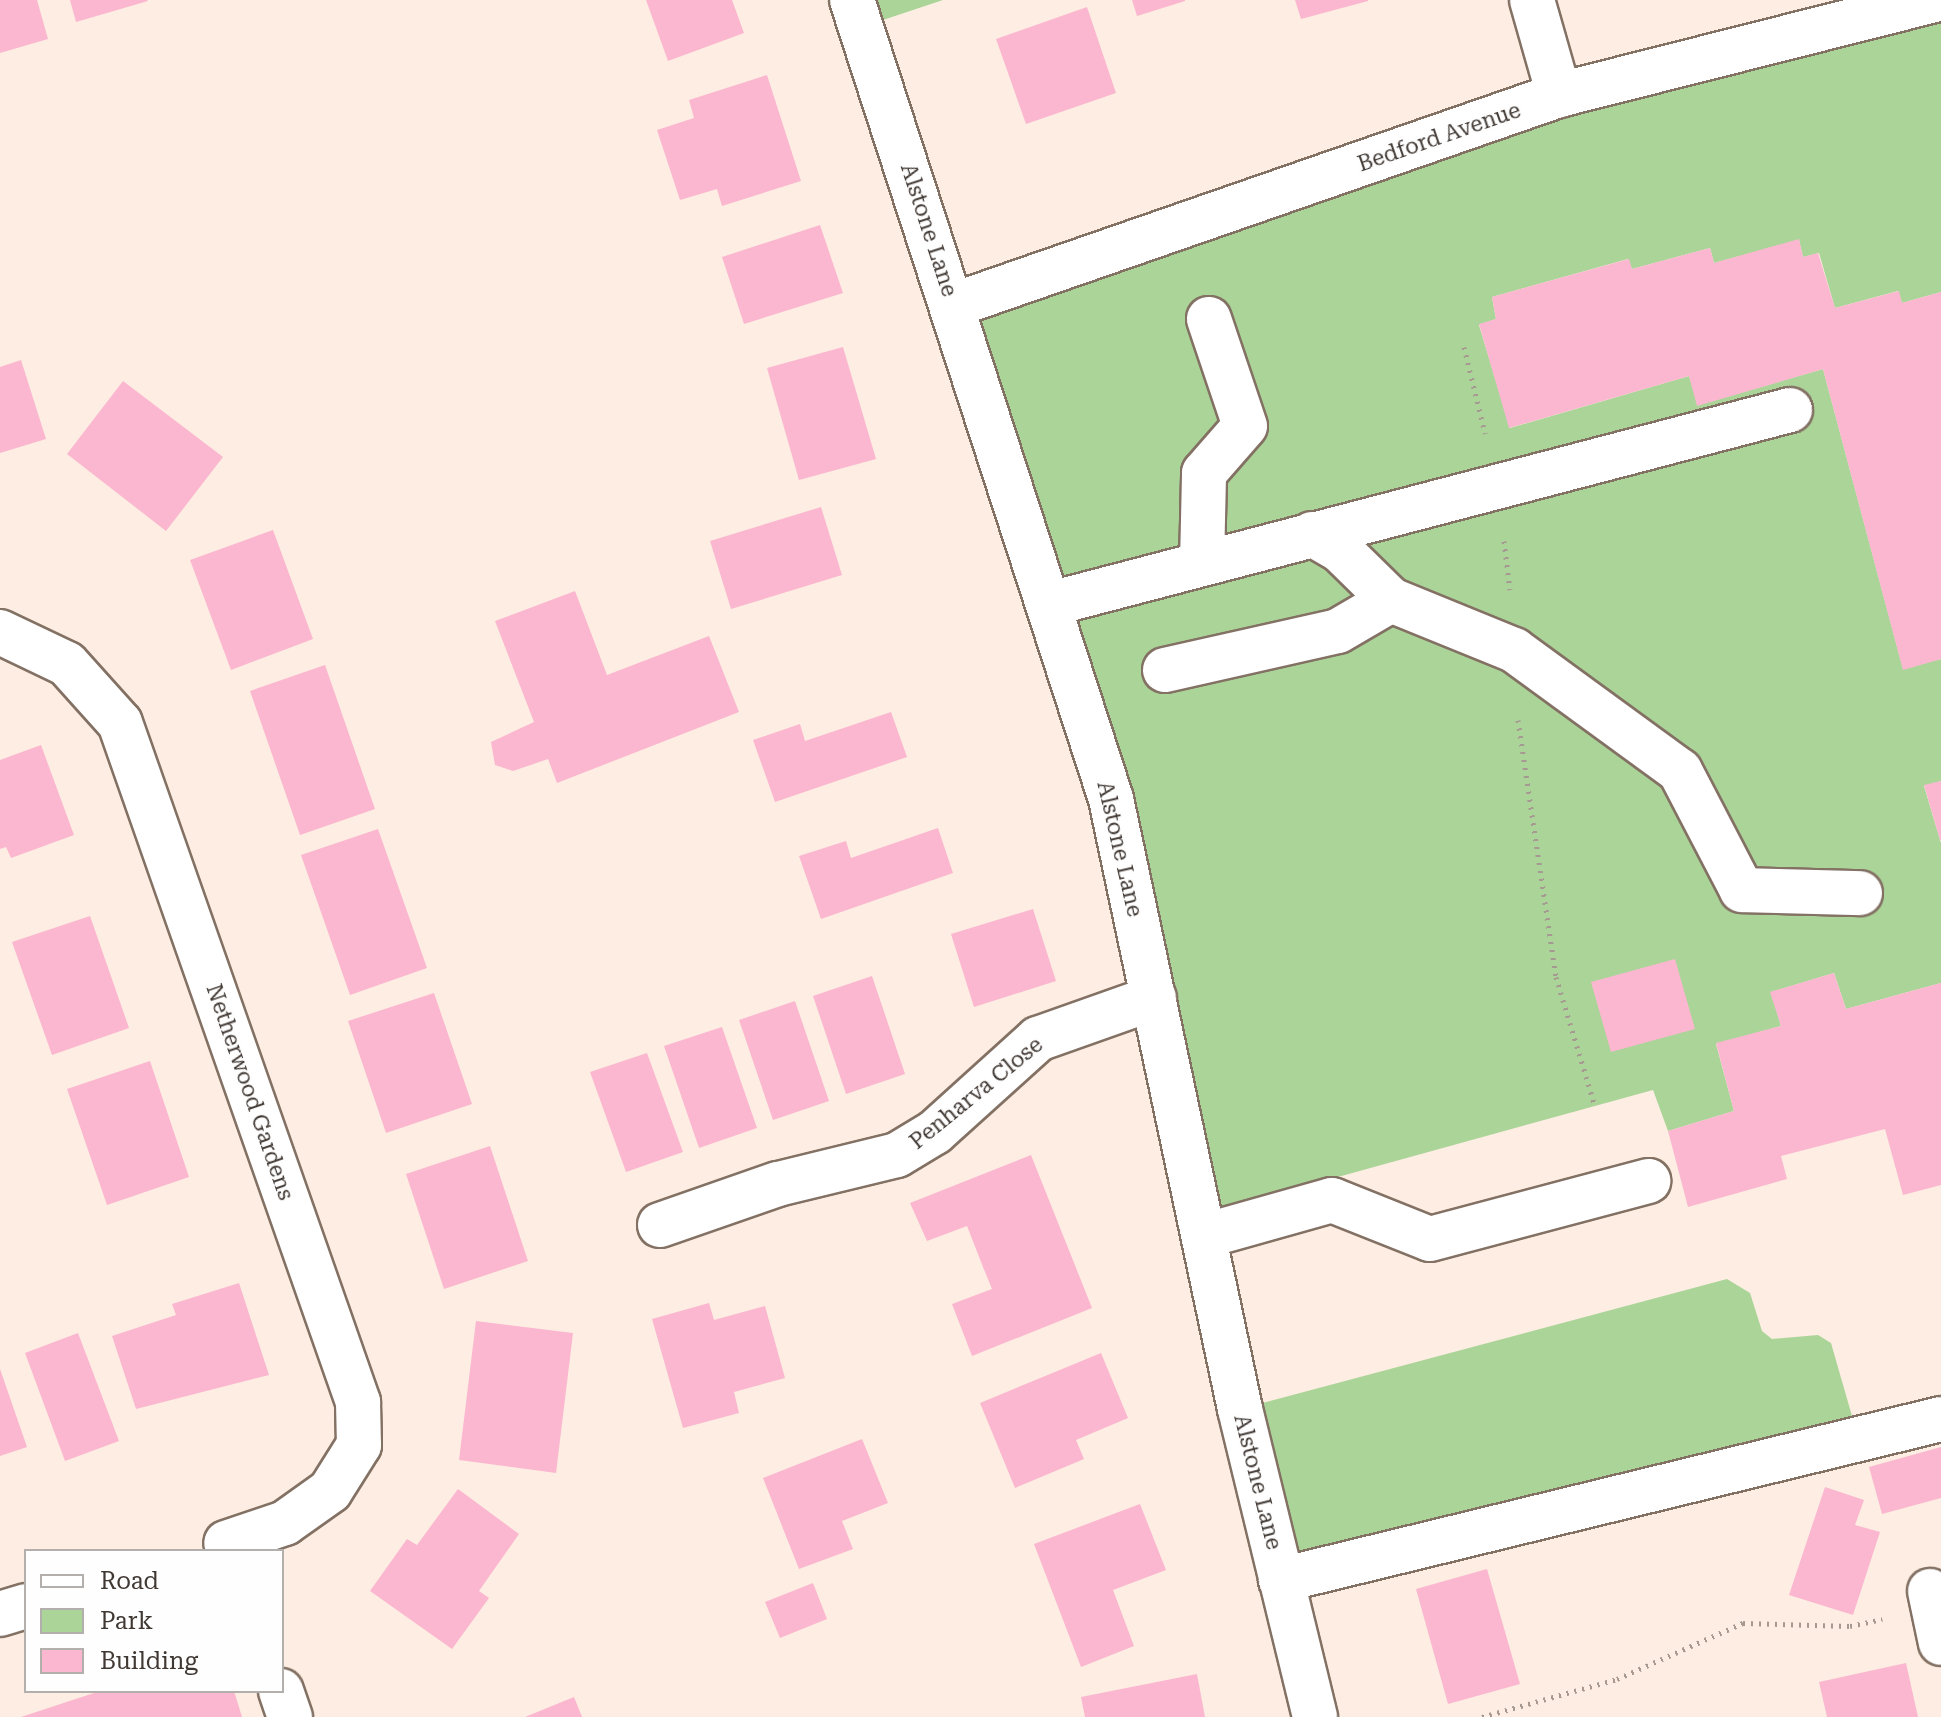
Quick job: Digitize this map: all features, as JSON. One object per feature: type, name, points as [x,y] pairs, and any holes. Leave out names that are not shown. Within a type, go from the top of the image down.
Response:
[{"type":"street","name":"Alstone Lane","points":[[852,0],[954,305],[1111,799],[1204,1236],[1315,1717]]},
{"type":"street","points":[[1532,0],[1559,95]]},
{"type":"street","name":"Bedford Avenue","points":[[954,305],[1559,95],[1934,0]]},
{"type":"street","points":[[1202,564],[1204,473],[1245,426],[1209,319]]},
{"type":"street","points":[[1050,604],[1790,410]]},
{"type":"street","points":[[1312,534],[1340,550],[1391,600],[1514,650],[1680,771],[1742,890],[1860,893]]},
{"type":"street","points":[[1165,670],[1338,631],[1391,600]]},
{"type":"street","name":"Netherwood Gardens","points":[[0,632],[67,664],[120,723],[358,1402],[359,1445],[330,1491],[285,1523],[218,1548]]},
{"type":"street","name":"Penharva Close","points":[[660,1225],[778,1184],[897,1155],[935,1132],[1038,1039],[1154,998]]},
{"type":"street","points":[[1204,1236],[1332,1200],[1430,1239],[1648,1181]]},
{"type":"street","points":[[1281,1580],[1941,1419]]},
{"type":"street","points":[[0,1614],[24,1607]]},
{"type":"street","points":[[282,1693],[290,1717]]},
{"type":"path","points":[[1482,1717],[1617,1679],[1743,1623],[1850,1626],[1935,1613]]},
{"type":"green space","points":[[852,0],[943,0],[862,27]]},
{"type":"green space","points":[[1941,0],[1941,292],[1902,303],[1898,291],[1835,308],[1819,253],[1803,257],[1799,240],[1714,263],[1710,248],[1632,269],[1628,259],[1492,297],[1496,319],[1479,325],[1510,428],[1689,376],[1698,405],[1823,369],[1903,669],[1941,659],[1941,781],[1924,786],[1941,843],[1941,983],[1846,1009],[1834,973],[1771,992],[1781,1026],[1716,1044],[1734,1111],[1668,1131],[1653,1090],[1200,1215],[1111,799],[954,305],[1559,95]]},
{"type":"green space","points":[[1727,1279],[1750,1293],[1762,1331],[1772,1339],[1818,1335],[1831,1343],[1854,1423],[1277,1563],[1240,1409]]},
{"type":"building","points":[[0,0],[37,0],[48,39],[0,53]]},
{"type":"building","points":[[70,0],[147,0],[148,1],[76,22]]},
{"type":"building","points":[[646,0],[732,0],[744,33],[668,61]]},
{"type":"building","points":[[1132,0],[1185,0],[1185,1],[1137,16]]},
{"type":"building","points":[[1295,0],[1368,0],[1368,1],[1301,19]]},
{"type":"building","points":[[1087,7],[1116,93],[1026,124],[996,39]]},
{"type":"building","points":[[767,75],[801,181],[722,206],[717,189],[680,200],[657,130],[694,118],[689,100]]},
{"type":"building","points":[[820,225],[843,293],[744,324],[722,257]]},
{"type":"building","points":[[1799,239],[1803,257],[1818,253],[1835,308],[1899,291],[1902,303],[1941,292],[1941,659],[1903,670],[1823,369],[1697,406],[1689,376],[1509,428],[1479,324],[1496,319],[1492,297],[1629,259],[1632,269],[1710,248],[1714,263]]},
{"type":"building","points":[[843,347],[876,459],[799,480],[767,368]]},
{"type":"building","points":[[21,360],[46,439],[0,453],[0,367]]},
{"type":"building","points":[[123,381],[223,457],[166,531],[67,454]]},
{"type":"building","points":[[821,507],[842,575],[731,609],[710,541]]},
{"type":"building","points":[[273,530],[313,639],[231,670],[190,560]]},
{"type":"building","points":[[575,591],[607,675],[709,636],[739,712],[557,783],[548,759],[513,771],[495,765],[491,742],[534,722],[495,621]]},
{"type":"building","points":[[325,665],[375,809],[300,835],[250,691]]},
{"type":"building","points":[[891,712],[907,757],[775,802],[753,740],[800,724],[805,741]]},
{"type":"building","points":[[41,745],[74,835],[11,858],[6,847],[0,849],[0,760]]},
{"type":"building","points":[[1941,781],[1941,840],[1940,840],[1924,785]]},
{"type":"building","points":[[938,828],[953,873],[821,919],[799,856],[846,841],[851,858]]},
{"type":"building","points":[[378,829],[427,968],[350,995],[301,855]]},
{"type":"building","points":[[1033,909],[1056,981],[974,1007],[951,934]]},
{"type":"building","points":[[90,916],[129,1028],[52,1055],[12,942]]},
{"type":"building","points":[[1675,959],[1695,1029],[1611,1052],[1591,982]]},
{"type":"building","points":[[1834,973],[1846,1009],[1941,983],[1941,1185],[1903,1195],[1885,1129],[1781,1156],[1787,1179],[1688,1207],[1668,1131],[1734,1111],[1716,1043],[1781,1026],[1770,992]]},
{"type":"building","points":[[872,976],[905,1074],[846,1094],[813,996]]},
{"type":"building","points":[[434,993],[472,1104],[386,1133],[348,1021]]},
{"type":"building","points":[[795,1001],[829,1101],[773,1120],[739,1020]]},
{"type":"building","points":[[722,1027],[757,1128],[699,1148],[664,1046]]},
{"type":"building","points":[[647,1053],[683,1152],[626,1172],[590,1072]]},
{"type":"building","points":[[150,1061],[189,1177],[107,1205],[67,1089]]},
{"type":"building","points":[[490,1146],[528,1261],[444,1289],[406,1174]]},
{"type":"building","points":[[1031,1155],[1092,1308],[972,1356],[952,1304],[992,1289],[967,1226],[927,1241],[910,1203]]},
{"type":"building","points":[[239,1283],[269,1375],[136,1409],[112,1336],[176,1315],[172,1304]]},
{"type":"building","points":[[709,1303],[714,1320],[765,1306],[785,1378],[734,1392],[739,1413],[683,1428],[652,1319]]},
{"type":"building","points":[[476,1321],[573,1333],[556,1473],[459,1460]]},
{"type":"building","points":[[78,1333],[119,1441],[65,1461],[25,1353]]},
{"type":"building","points":[[1101,1353],[1128,1418],[1076,1440],[1084,1459],[1015,1488],[980,1403]]},
{"type":"building","points":[[0,1369],[27,1447],[0,1456]]},
{"type":"building","points":[[862,1439],[888,1503],[842,1521],[853,1549],[799,1569],[763,1478]]},
{"type":"building","points":[[1941,1447],[1941,1498],[1882,1514],[1869,1467]]},
{"type":"building","points":[[1825,1487],[1864,1500],[1855,1525],[1880,1532],[1853,1615],[1789,1595]]},
{"type":"building","points":[[458,1489],[519,1534],[479,1591],[489,1598],[452,1649],[370,1591],[407,1539],[417,1545]]},
{"type":"building","points":[[1140,1504],[1166,1570],[1113,1590],[1134,1646],[1081,1667],[1034,1544]]},
{"type":"building","points":[[1487,1569],[1520,1684],[1448,1704],[1416,1589]]},
{"type":"building","points":[[813,1583],[827,1619],[780,1638],[765,1602]]},
{"type":"building","points":[[1906,1663],[1918,1717],[1827,1717],[1819,1682]]},
{"type":"building","points":[[1197,1674],[1205,1717],[1085,1717],[1081,1697]]},
{"type":"building","points":[[94,1693],[235,1693],[242,1717],[21,1717]]},
{"type":"building","points":[[574,1697],[582,1717],[525,1717]]}]
